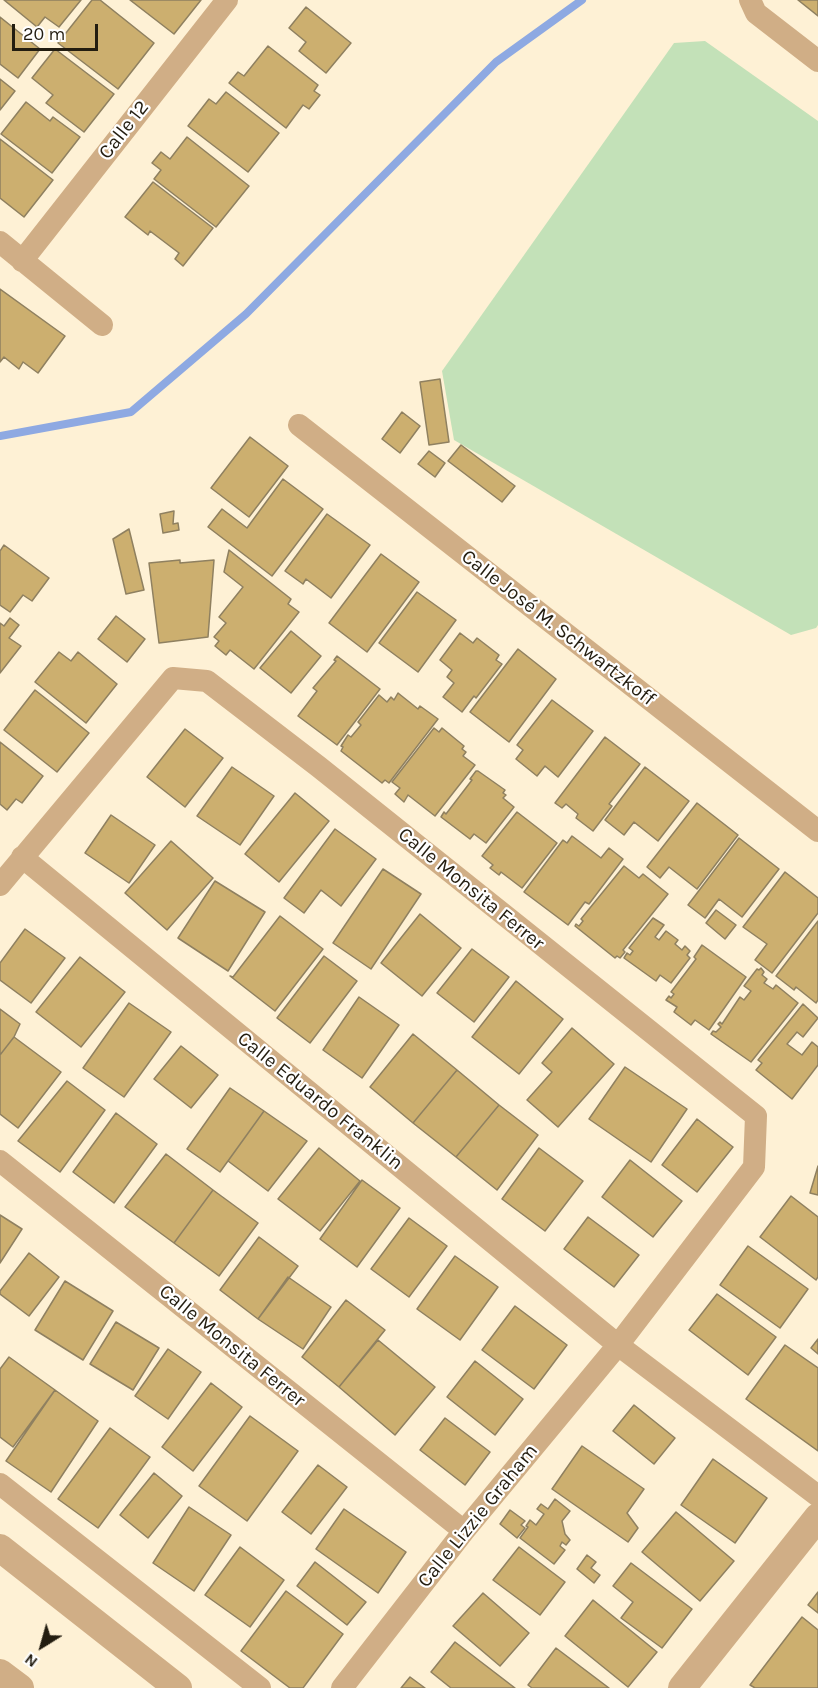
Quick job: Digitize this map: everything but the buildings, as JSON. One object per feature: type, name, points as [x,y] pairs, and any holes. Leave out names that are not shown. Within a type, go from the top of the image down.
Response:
[{"type":"street","name":"Calle 12","points":[[22,261],[227,0]]},
{"type":"street","points":[[750,0],[756,13],[818,61]]},
{"type":"street","points":[[0,242],[102,325]]},
{"type":"street","name":"Calle José M. Schwartzkoff","points":[[299,425],[818,831]]},
{"type":"street","name":"Calle Monsita Ferrer","points":[[0,885],[172,678],[207,681],[756,1116],[754,1167],[618,1346]]},
{"type":"street","name":"Calle Eduardo Franklin","points":[[22,857],[618,1346],[818,1496]]},
{"type":"street","name":"Calle Monsita Ferrer","points":[[0,1161],[464,1531]]},
{"type":"street","name":"Calle Lizzie Graham","points":[[342,1688],[464,1531],[618,1346]]},
{"type":"street","points":[[0,1484],[260,1688]]},
{"type":"street","points":[[682,1688],[818,1517]]},
{"type":"street","points":[[0,1548],[178,1688]]},
{"type":"street","points":[[0,1673],[20,1688]]},
{"type":"green space","points":[[705,41],[818,121],[818,625],[816,628],[791,635],[454,440],[442,371],[674,43]]},
{"type":"waterway","points":[[0,436],[131,412],[246,314],[496,62],[582,0]]}]
